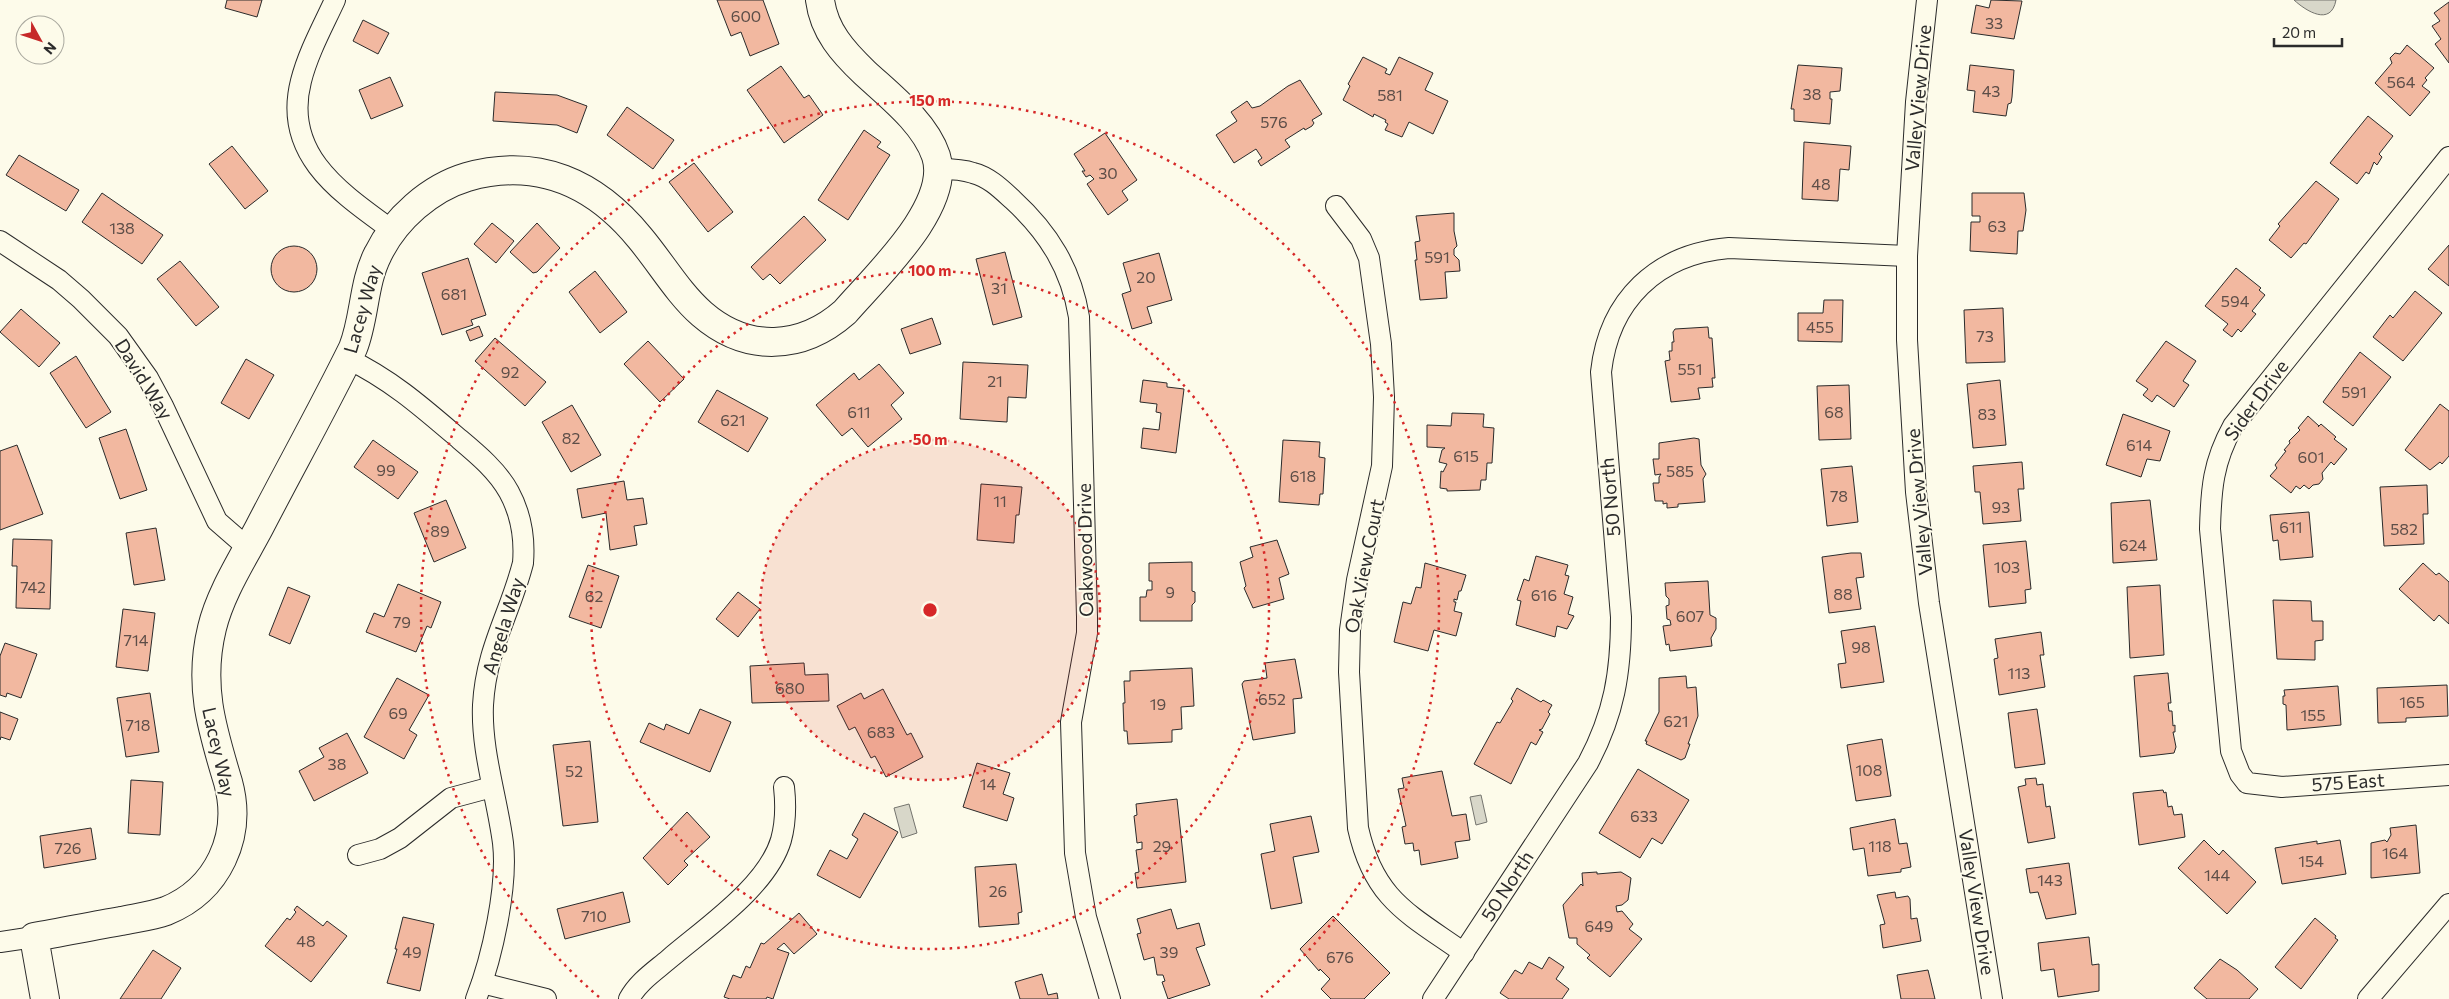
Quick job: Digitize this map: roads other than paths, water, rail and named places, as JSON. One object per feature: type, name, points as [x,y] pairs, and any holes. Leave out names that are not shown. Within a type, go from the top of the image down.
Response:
[{"type":"street","points":[[335,0],[301,81],[297,110],[298,125],[308,153],[325,176],[393,231]]},
{"type":"street","name":"Lacey Way","points":[[0,942],[166,911],[194,893],[211,875],[224,855],[233,828],[232,799],[207,708],[206,668],[216,613],[248,548],[348,359],[358,335],[373,266],[378,253],[403,218],[428,196],[464,178],[505,170],[542,172],[578,186],[611,208],[640,238],[688,300],[717,326],[734,335],[753,340],[790,341],[821,330],[851,305],[923,219],[935,195],[939,169],[936,155],[919,128],[894,100],[839,46],[827,26],[820,0]]},
{"type":"street","name":"Valley View Drive","points":[[1927,0],[1916,102],[1907,256],[1907,340],[1916,492],[1929,603],[1992,999]]},
{"type":"street","name":"Sider Drive","points":[[2247,784],[2240,774],[2231,752],[2210,529],[2210,498],[2216,464],[2222,446],[2246,408],[2449,157]]},
{"type":"street","name":"Oakwood Drive","points":[[939,169],[955,169],[982,176],[1001,189],[1034,220],[1056,250],[1076,300],[1087,633],[1071,722],[1075,853],[1083,903],[1110,999]]},
{"type":"street","name":"Oak View Court","points":[[1336,206],[1361,239],[1369,258],[1381,344],[1384,397],[1381,475],[1357,580],[1350,630],[1349,672],[1358,828],[1364,854],[1387,894],[1405,912],[1464,953]]},
{"type":"street","name":"David Way","points":[[0,242],[59,280],[81,298],[118,336],[148,378],[163,406],[217,521],[248,548]]},
{"type":"street","name":"50 North","points":[[1464,953],[1588,763],[1608,722],[1614,700],[1621,656],[1621,617],[1601,372],[1603,350],[1620,310],[1634,292],[1652,276],[1670,264],[1710,250],[1729,248],[1907,256]]},
{"type":"street","name":"Angela Way","points":[[348,359],[379,374],[404,391],[469,447],[500,478],[515,505],[523,536],[523,563],[492,648],[483,706],[492,787],[502,842],[504,880],[479,991]]},
{"type":"street","name":"575 East","points":[[2247,784],[2282,786],[2449,775]]},
{"type":"street","points":[[358,855],[380,849],[400,838],[451,798],[492,787]]},
{"type":"street","points":[[629,999],[641,983],[734,903],[764,871],[780,842],[785,824],[784,787]]},
{"type":"street","points":[[2368,999],[2449,904]]},
{"type":"street","points":[[34,937],[45,999]]},
{"type":"street","points":[[1433,999],[1464,953]]},
{"type":"street","points":[[479,991],[546,999]]}]
